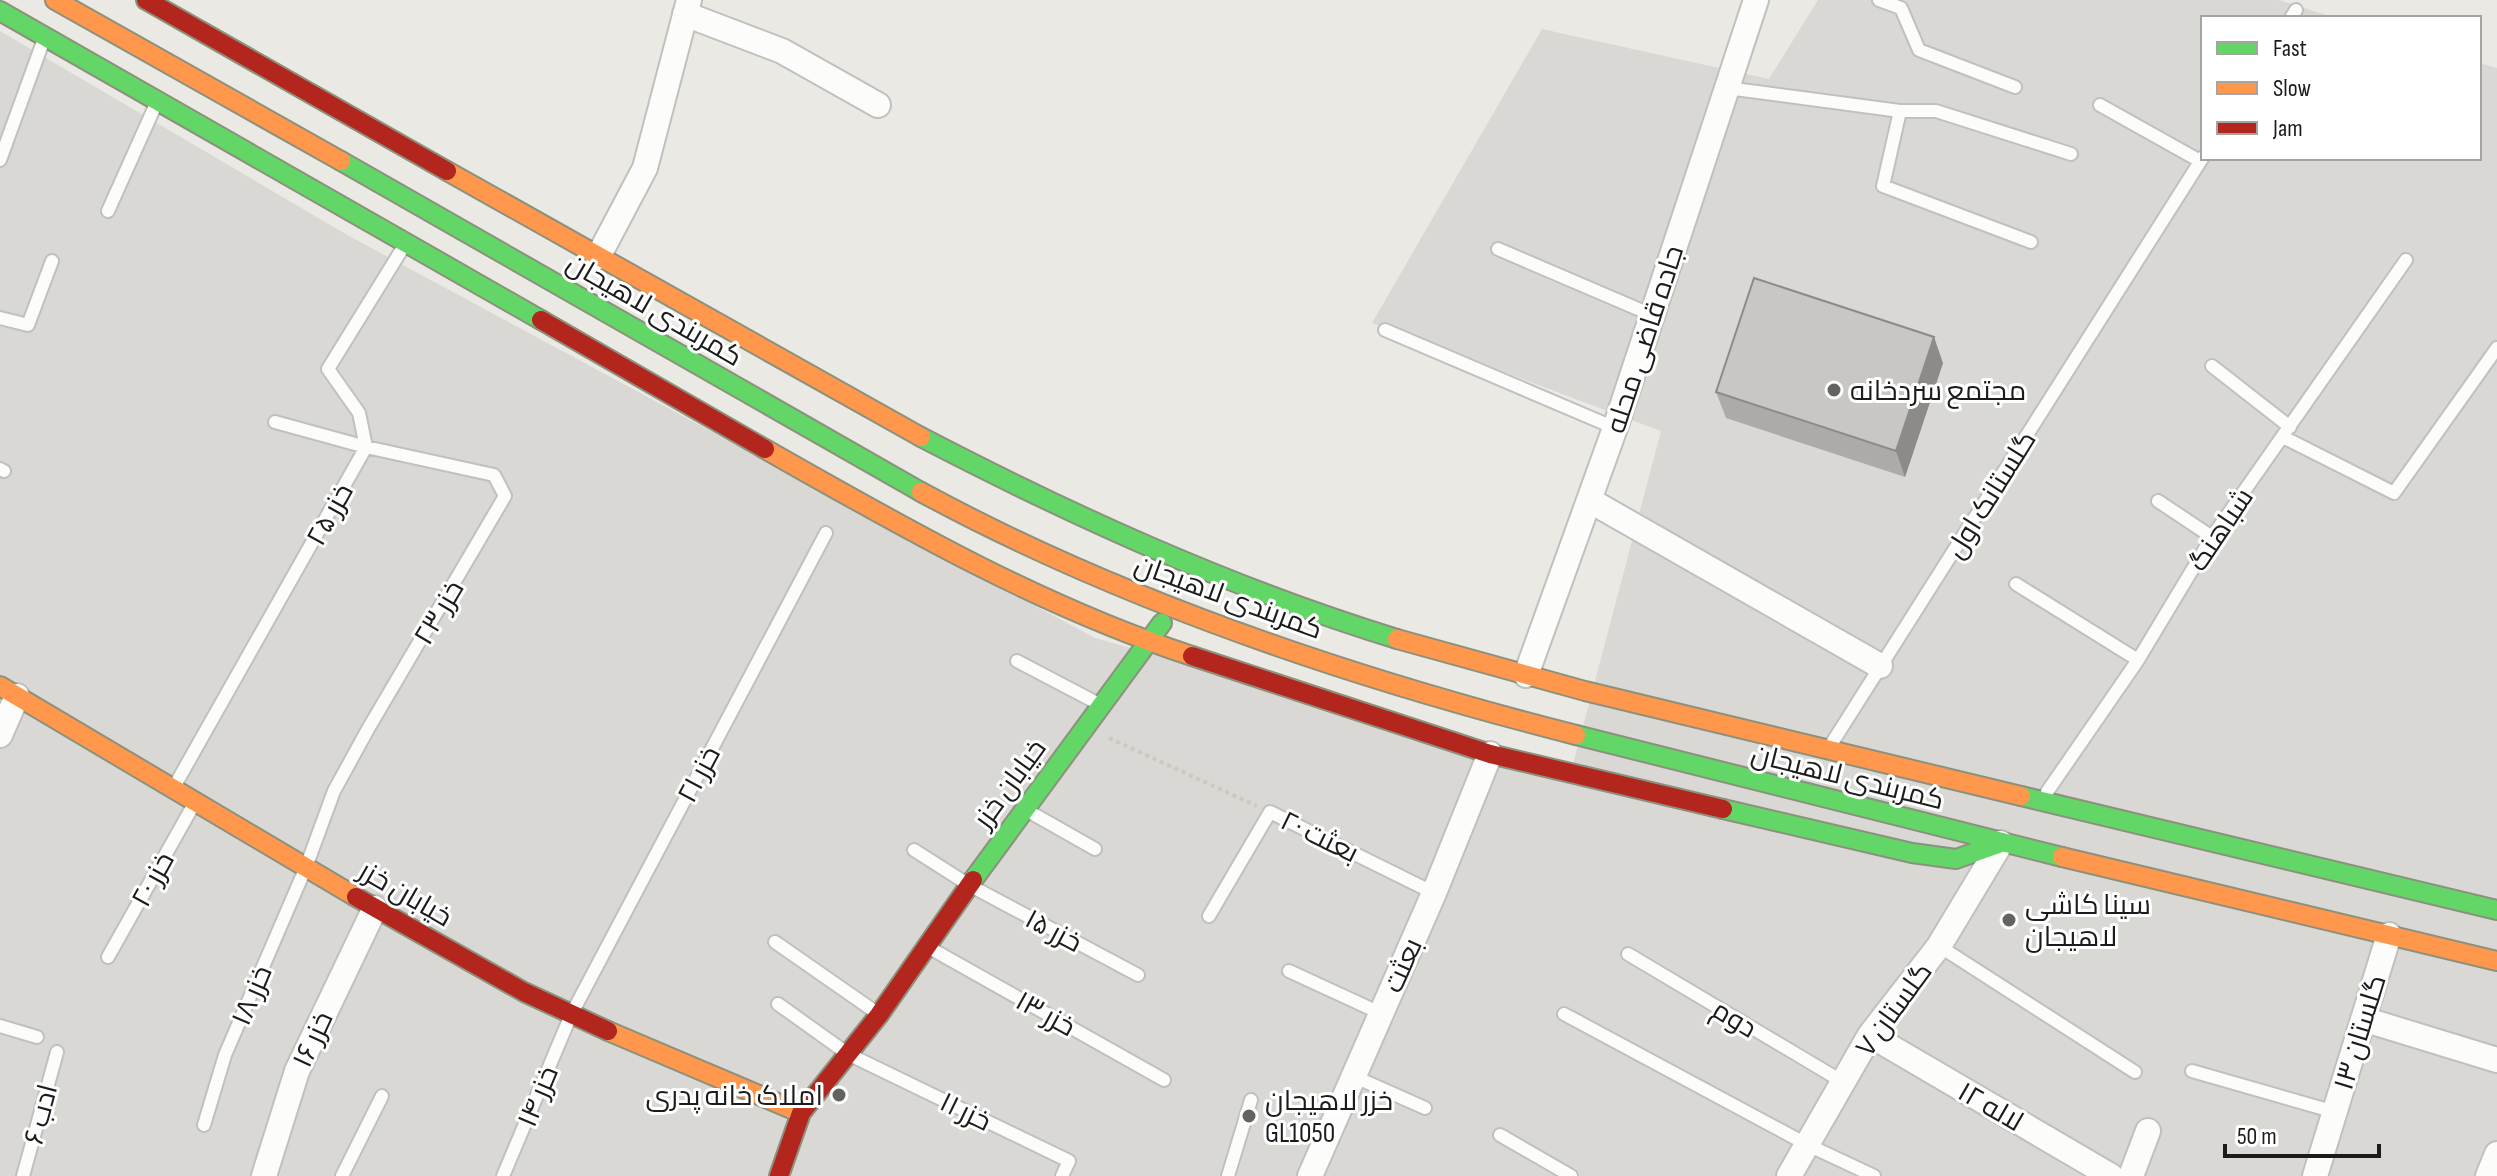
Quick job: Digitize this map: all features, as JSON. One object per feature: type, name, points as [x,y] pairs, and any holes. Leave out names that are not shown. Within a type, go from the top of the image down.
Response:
[{"type":"main road","name":"کمربندی لاهیجان","points":[[55,0],[416,227],[974,521],[1096,577],[1385,681],[1497,735],[2001,843],[2208,878],[2389,935],[2497,961]]},
{"type":"main road","name":"کمربندی لاهیجان","points":[[146,0],[876,414],[1116,535],[1227,581],[1398,641],[1526,675],[2040,802],[2497,910]]},
{"type":"main road","points":[[0,11],[157,101],[416,227],[906,529],[1011,581],[1149,642],[1497,735],[1912,853],[1956,859],[2001,843]]},
{"type":"main road","name":"خیابان خزر","points":[[779,1176],[801,1113],[879,1015],[969,885],[1174,607]]},
{"type":"main road","name":"خیابان خزر","points":[[8,691],[375,908],[524,992],[801,1113]]},
{"type":"main road","points":[[2208,878],[2218,843]]},
{"type":"street","name":"جاده قاضی محله","points":[[1526,675],[1615,428],[1756,0]]},
{"type":"street","points":[[598,257],[645,168],[687,7],[782,51],[878,105]]},
{"type":"street","points":[[1589,500],[1880,666]]},
{"type":"street","points":[[0,735],[8,691]]},
{"type":"street","name":"بعثت","points":[[1310,1176],[1434,893],[1497,735]]},
{"type":"street","name":"گلستان ۷","points":[[1789,1176],[1870,1035],[1939,946],[2001,843]]},
{"type":"street","name":"خزر ۱۶","points":[[264,1176],[297,1071],[375,908]]},
{"type":"street","name":"گلستان ۱۳","points":[[2315,1176],[2389,935]]},
{"type":"street","points":[[2363,1019],[2497,1060]]},
{"type":"street","name":"لاله ۱۲","points":[[1870,1035],[2111,1176]]},
{"type":"street","points":[[2131,1176],[2148,1131]]},
{"type":"street","points":[[2488,1176],[2497,1154]]},
{"type":"lane","points":[[1879,0],[1901,8],[1919,50],[2015,87]]},
{"type":"lane","points":[[0,160],[45,37]]},
{"type":"lane","points":[[1727,88],[1900,111],[1936,111],[2071,154]]},
{"type":"lane","points":[[108,211],[157,101]]},
{"type":"lane","points":[[2100,105],[2201,158]]},
{"type":"lane","points":[[1900,111],[1883,186],[2031,242]]},
{"type":"lane","name":"گلستانک اول","points":[[1828,750],[2201,160]]},
{"type":"lane","points":[[275,422],[366,447],[359,413],[328,369],[416,227]]},
{"type":"lane","points":[[1498,249],[1652,315]]},
{"type":"lane","name":"شباهنگ","points":[[2040,802],[2138,660],[2212,537],[2406,260]]},
{"type":"lane","points":[[0,318],[28,325],[52,261]]},
{"type":"lane","points":[[1385,330],[1615,428]]},
{"type":"lane","points":[[2212,366],[2286,432],[2394,493],[2497,348]]},
{"type":"lane","name":"خزر ۲۵","points":[[174,787],[366,447]]},
{"type":"lane","name":"خزر ۲۳","points":[[306,867],[334,791],[505,496],[494,475],[366,447]]},
{"type":"lane","points":[[2158,501],[2212,537]]},
{"type":"lane","name":"خزر ۲۱","points":[[571,1015],[826,533]]},
{"type":"lane","points":[[2016,584],[2138,660]]},
{"type":"lane","points":[[1017,661],[1101,706]]},
{"type":"lane","name":"خزر ۲۰","points":[[108,957],[195,802]]},
{"type":"lane","points":[[1025,809],[1095,849]]},
{"type":"lane","name":"بعثت ۲۰","points":[[1209,916],[1270,812],[1434,893]]},
{"type":"lane","name":"خزر ۱۵","points":[[914,850],[969,885],[1138,975]]},
{"type":"lane","name":"خزر ۱۸","points":[[204,1125],[225,1055],[306,867]]},
{"type":"lane","points":[[775,942],[879,1015]]},
{"type":"lane","points":[[1939,946],[2135,1072]]},
{"type":"lane","name":"خزر ۱۳","points":[[928,947],[1164,1080]]},
{"type":"lane","name":"دوم","points":[[1628,954],[1843,1082]]},
{"type":"lane","points":[[1289,971],[1380,1013]]},
{"type":"lane","points":[[778,1004],[848,1054]]},
{"type":"lane","points":[[1564,1014],[1808,1145],[1874,1176]]},
{"type":"lane","name":"خزر ۱۴","points":[[503,1176],[571,1015]]},
{"type":"lane","points":[[0,1026],[37,1037]]},
{"type":"lane","name":"ادب ۶","points":[[23,1176],[57,1052]]},
{"type":"lane","name":"خزر ۱۱","points":[[848,1054],[1069,1161],[1062,1176]]},
{"type":"lane","points":[[2192,1071],[2335,1112]]},
{"type":"lane","points":[[1353,1076],[1425,1108]]},
{"type":"lane","points":[[342,1176],[382,1096]]},
{"type":"lane","points":[[1228,1176],[1251,1100]]},
{"type":"lane","points":[[1500,1135],[1571,1176]]},
{"type":"path","points":[[1085,728],[1270,812]]},
{"type":"shaded area","points":[[1818,0],[2279,0],[2330,16],[2201,16],[2201,160],[2481,160],[2481,64],[2497,68],[2497,1176],[0,1176],[0,31],[349,236],[1095,638],[1571,772],[1661,431],[1372,323],[1542,29],[1769,79]]},
{"type":"building","name":"مجتمع سردخانه","points":[[1754,278],[1934,337],[1896,451],[1716,392]]},
{"type":"traffic: fast","points":[[0,11],[541,320]]},
{"type":"traffic: fast","points":[[341,161],[921,492]]},
{"type":"traffic: fast","points":[[921,437],[1154,549],[1274,597],[1397,639]]},
{"type":"traffic: fast","points":[[973,880],[1162,623]]},
{"type":"traffic: fast","points":[[1576,735],[2062,857]]},
{"type":"traffic: fast","points":[[2021,796],[2497,910]]},
{"type":"traffic: fast","points":[[1723,809],[1912,853],[1956,859],[2001,843]]},
{"type":"traffic: slow","points":[[55,0],[341,161]]},
{"type":"traffic: slow","points":[[447,171],[921,437]]},
{"type":"traffic: slow","points":[[765,449],[921,536],[1027,590],[1192,656]]},
{"type":"traffic: slow","points":[[921,492],[1077,568],[1241,633],[1408,688],[1576,735]]},
{"type":"traffic: slow","points":[[1397,639],[1585,691],[2021,796]]},
{"type":"traffic: slow","points":[[0,686],[356,897]]},
{"type":"traffic: slow","points":[[2062,857],[2497,961]]},
{"type":"traffic: slow","points":[[608,1031],[801,1113]]},
{"type":"traffic: jam","points":[[146,0],[447,171]]},
{"type":"traffic: jam","points":[[541,320],[765,449]]},
{"type":"traffic: jam","points":[[1192,656],[1490,754],[1723,809]]},
{"type":"traffic: jam","points":[[779,1176],[801,1113],[879,1015],[973,880]]},
{"type":"traffic: jam","points":[[356,897],[524,992],[608,1031]]},
{"type":"place","name":"مجتمع سردخانه","points":[[1834,390]]},
{"type":"place","name":"سینا کاشی لاهیجان","points":[[2009,920]]},
{"type":"place","name":"املاک خانه پدری","points":[[839,1095]]},
{"type":"place","name":"خزر لاهیجان GL1050","points":[[1249,1116]]}]
